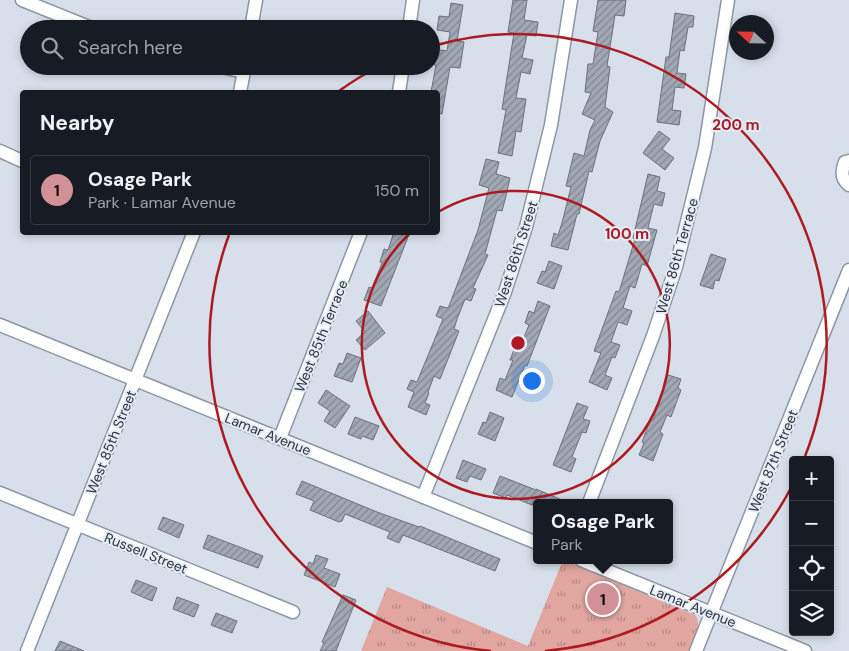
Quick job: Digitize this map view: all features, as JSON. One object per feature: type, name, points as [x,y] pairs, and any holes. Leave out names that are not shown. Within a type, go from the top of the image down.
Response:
[{"type":"street","points":[[22,0],[72,20]]},
{"type":"street","points":[[253,20],[256,0]]},
{"type":"street","points":[[410,20],[413,0]]},
{"type":"street","name":"West 86th Street","points":[[423,497],[505,292],[526,227],[551,125],[571,0]]},
{"type":"street","name":"West 86th Terrace","points":[[591,499],[650,344],[676,267],[705,148],[728,0]]},
{"type":"street","points":[[240,90],[243,75]]},
{"type":"street","points":[[399,90],[402,75]]},
{"type":"street","points":[[0,151],[20,160]]},
{"type":"street","points":[[849,161],[845,162],[842,172],[844,181],[849,185]]},
{"type":"street","name":"West 85th Street","points":[[27,651],[193,235]]},
{"type":"street","name":"West 85th Terrace","points":[[280,438],[360,235]]},
{"type":"street","name":"West 87th Street","points":[[696,651],[849,270]]},
{"type":"street","name":"Lamar Avenue","points":[[0,325],[533,541]]},
{"type":"street","name":"Russell Street","points":[[0,493],[293,612]]},
{"type":"street","name":"Lamar Avenue","points":[[591,564],[805,651]]},
{"type":"green space","points":[[561,564],[573,564],[695,615],[698,623],[698,628],[689,651],[361,651],[387,587],[528,646]]},
{"type":"building","points":[[513,0],[527,0],[524,20],[538,22],[536,36],[527,35],[522,58],[533,60],[530,74],[521,72],[516,98],[526,99],[521,132],[516,131],[512,156],[498,153],[506,110],[502,109],[514,33],[508,32]]},
{"type":"building","points":[[598,0],[626,0],[624,16],[615,15],[607,66],[610,67],[605,107],[613,112],[600,141],[592,172],[589,171],[568,250],[551,246],[554,233],[558,235],[571,187],[566,186],[574,153],[584,156],[590,130],[595,120],[582,114],[591,93],[585,92],[588,64],[593,64],[598,32],[593,31]]},
{"type":"building","points":[[451,3],[463,5],[457,41],[464,42],[460,68],[450,67],[442,114],[440,114],[440,90],[431,90],[434,75],[440,75],[440,50],[447,51],[450,32],[440,30],[439,16],[449,17]]},
{"type":"building","points":[[675,13],[694,16],[693,27],[688,27],[684,51],[680,50],[677,73],[686,74],[684,88],[675,87],[672,110],[681,111],[679,125],[657,122],[666,57],[669,57]]},
{"type":"building","points":[[659,131],[670,139],[662,149],[674,158],[665,170],[643,153]]},
{"type":"building","points":[[486,159],[499,162],[496,174],[510,178],[505,200],[502,211],[497,210],[485,254],[488,255],[473,288],[476,289],[471,301],[465,299],[457,319],[454,329],[459,331],[440,379],[434,376],[428,392],[425,403],[430,405],[426,415],[408,407],[414,392],[407,389],[411,380],[417,382],[443,319],[436,316],[440,306],[447,308],[449,306],[478,230],[489,188],[479,185]]},
{"type":"building","points":[[648,174],[660,177],[657,191],[665,193],[662,206],[654,204],[648,228],[657,230],[647,266],[642,264],[635,288],[630,286],[623,308],[632,311],[627,325],[618,322],[611,342],[620,345],[615,358],[612,357],[605,375],[612,378],[607,390],[589,382],[601,353],[594,351],[616,291],[619,292],[635,239],[633,238]]},
{"type":"building","points":[[393,235],[409,235],[381,306],[364,300],[369,287],[372,288],[382,263],[380,262],[384,249],[388,250]]},
{"type":"building","points":[[711,254],[726,259],[719,281],[715,280],[713,289],[700,285]]},
{"type":"building","points":[[549,261],[562,266],[554,289],[537,283],[542,271],[545,272]]},
{"type":"building","points":[[538,301],[550,306],[527,366],[525,365],[512,397],[496,390],[500,378],[505,380],[513,360],[510,360],[515,347],[519,349],[529,325],[525,323],[529,311],[534,313]]},
{"type":"building","points":[[368,311],[385,333],[365,350],[356,340],[365,332],[356,321]]},
{"type":"building","points":[[347,353],[361,358],[352,382],[334,376],[339,363],[343,364]]},
{"type":"building","points":[[668,375],[681,379],[678,388],[681,390],[671,417],[667,415],[660,432],[663,434],[653,461],[639,455],[644,443],[642,442],[651,418],[653,420]]},
{"type":"building","points":[[326,390],[350,406],[335,428],[324,421],[330,411],[318,403]]},
{"type":"building","points":[[577,403],[588,407],[583,419],[590,421],[586,433],[582,432],[572,457],[576,459],[571,472],[553,465]]},
{"type":"building","points":[[490,412],[504,418],[495,441],[478,434],[483,422],[486,423]]},
{"type":"building","points":[[355,417],[379,426],[373,440],[362,436],[361,439],[348,434]]},
{"type":"building","points":[[463,460],[486,469],[481,480],[470,476],[467,482],[456,478]]},
{"type":"building","points":[[500,476],[560,499],[533,499],[533,505],[507,495],[506,498],[493,493]]},
{"type":"building","points":[[302,481],[500,559],[495,571],[403,535],[399,543],[387,538],[390,532],[345,514],[342,521],[339,522],[310,510],[314,501],[296,494]]},
{"type":"building","points":[[163,517],[184,525],[179,538],[158,529]]},
{"type":"building","points":[[208,535],[263,556],[258,568],[203,548]]},
{"type":"building","points":[[316,555],[328,559],[324,568],[340,574],[335,587],[304,575],[309,562],[313,564]]},
{"type":"building","points":[[136,580],[157,588],[152,601],[131,592]]},
{"type":"building","points":[[343,595],[356,600],[336,651],[320,651],[324,643],[322,642]]},
{"type":"building","points":[[177,597],[199,605],[194,617],[173,609]]},
{"type":"building","points":[[216,613],[237,621],[232,633],[211,625]]},
{"type":"building","points":[[60,641],[84,651],[55,651]]},
{"type":"place","name":"Osage Park","points":[[603,599]]}]
